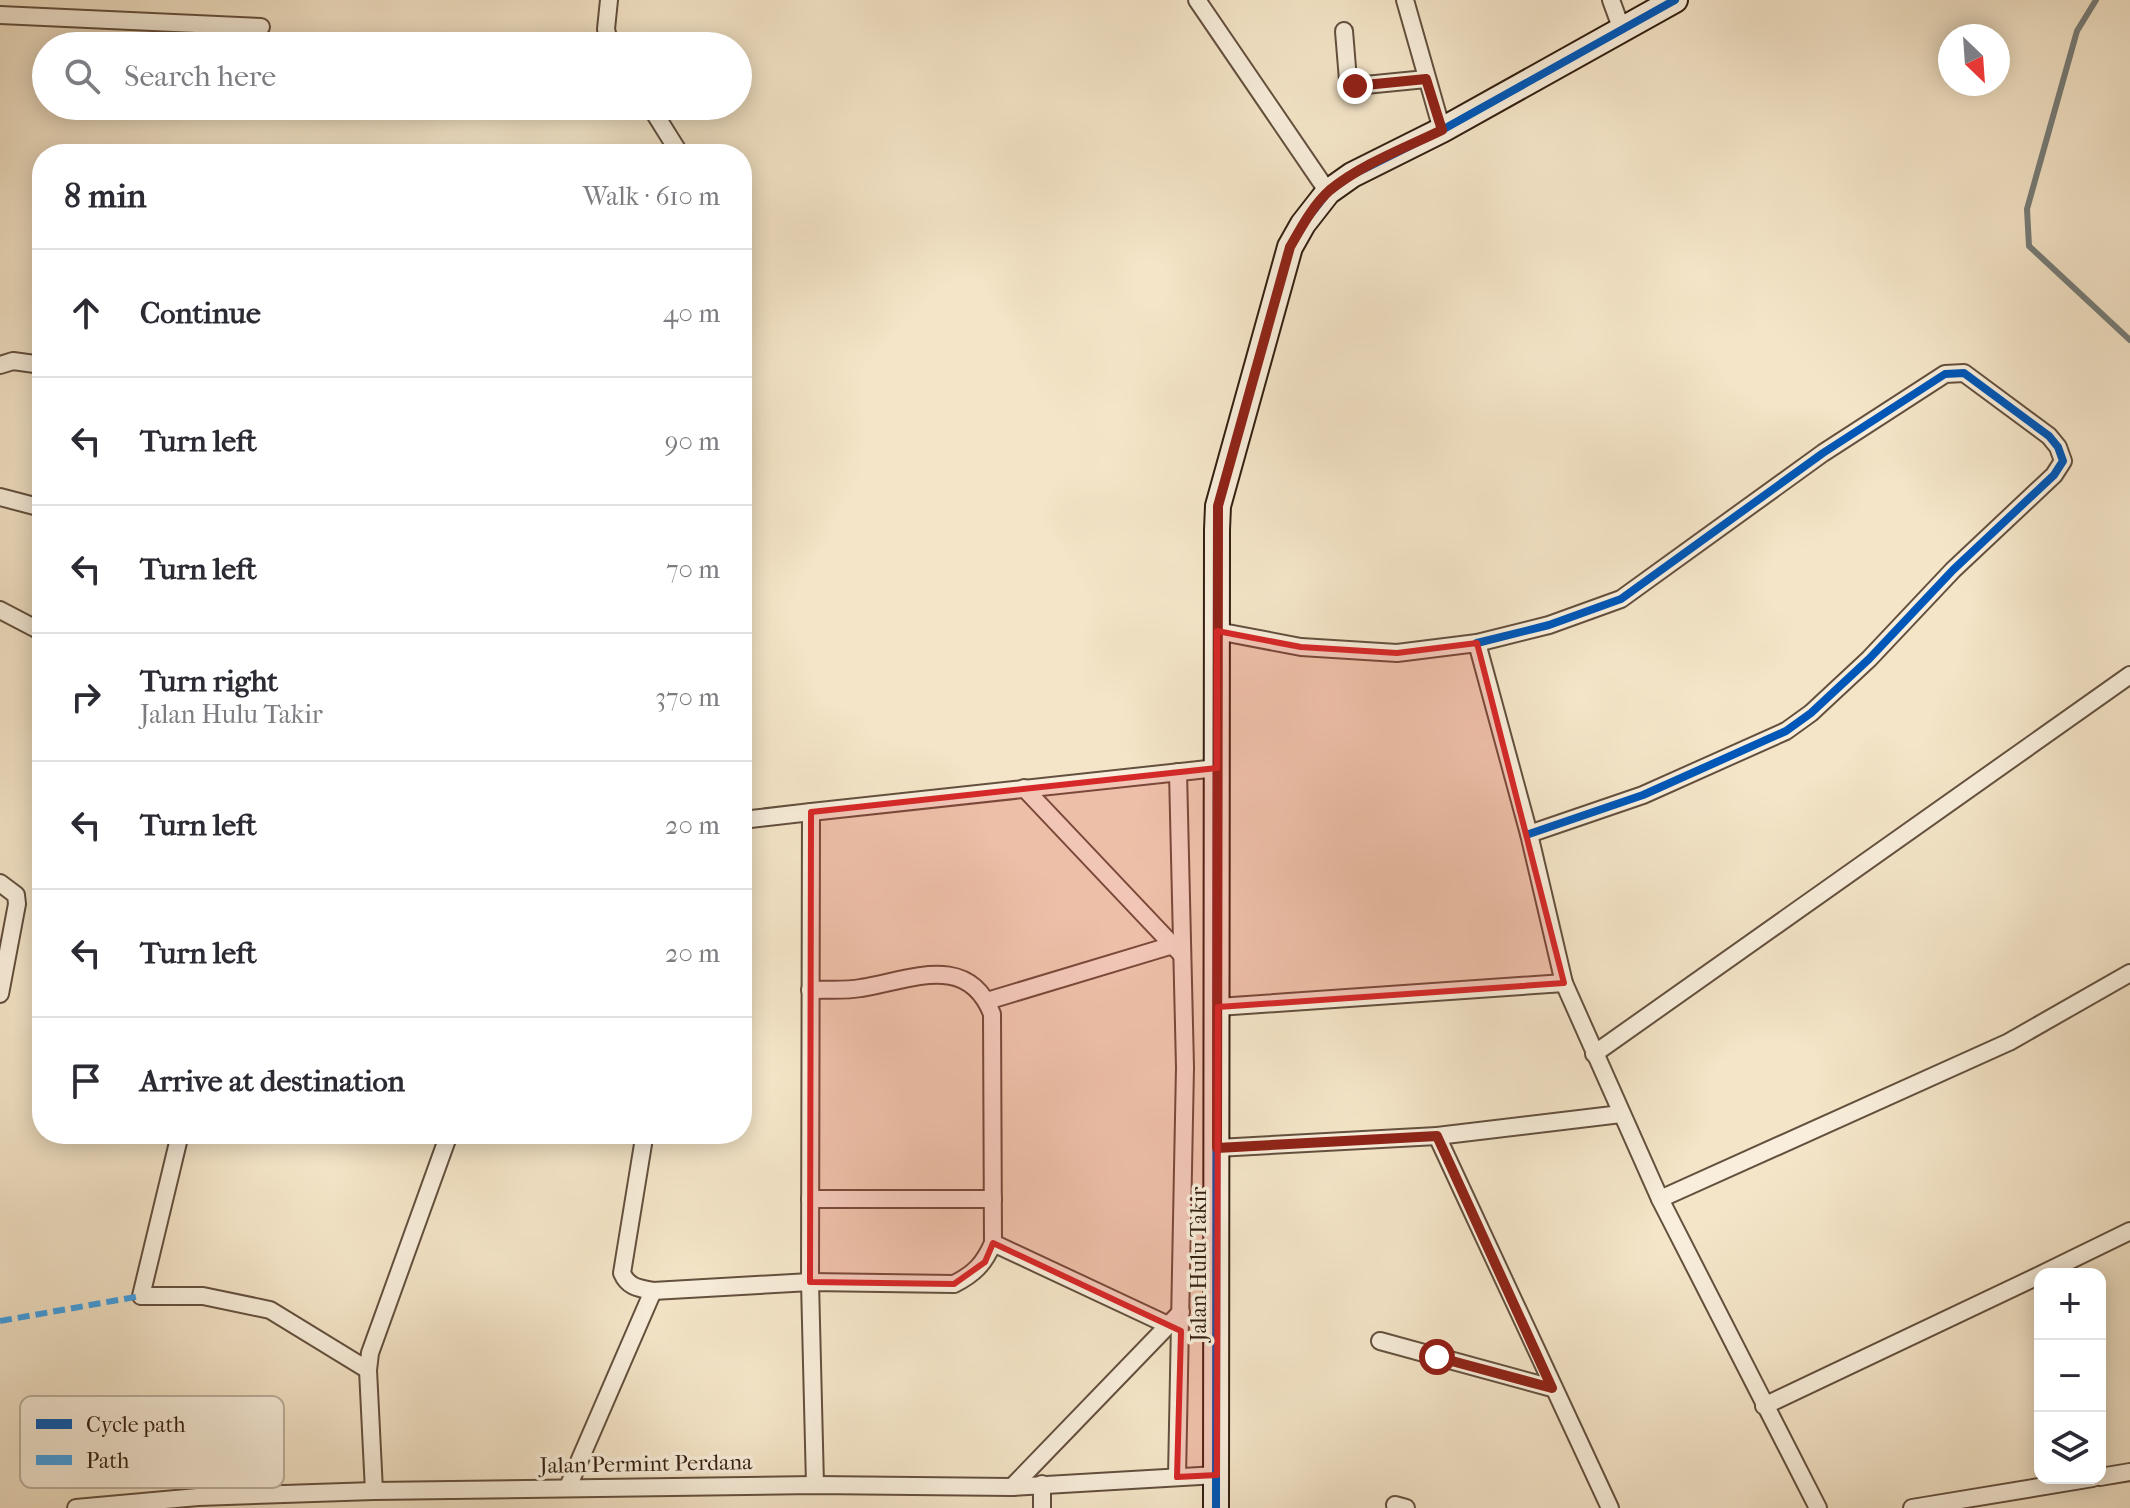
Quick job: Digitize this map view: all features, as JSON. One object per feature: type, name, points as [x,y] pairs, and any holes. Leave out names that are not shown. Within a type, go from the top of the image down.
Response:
[{"type":"street","points":[[607,32],[609,0]]},
{"type":"street","points":[[1197,0],[1328,192]]},
{"type":"street","points":[[1405,0],[1442,130]]},
{"type":"street","points":[[1611,0],[1622,30]]},
{"type":"street","name":"Jalan Hulu Takir","points":[[1216,1508],[1218,506],[1290,247],[1328,192],[1352,175],[1442,130],[1675,0]]},
{"type":"street","points":[[0,15],[261,27]]},
{"type":"street","points":[[1344,31],[1348,80],[1355,86],[1426,79]]},
{"type":"street","points":[[660,120],[675,144]]},
{"type":"street","points":[[0,365],[13,361],[32,364]]},
{"type":"street","points":[[1217,631],[1301,647],[1384,652],[1477,643],[1549,625],[1621,599],[1823,453],[1945,374],[1964,373],[2049,436],[2058,447],[2063,461],[2054,475],[1953,570],[1869,659],[1811,713],[1786,731],[1643,795],[1529,834]]},
{"type":"street","points":[[0,497],[32,505]]},
{"type":"street","points":[[0,610],[32,627]]},
{"type":"street","points":[[1477,643],[1529,834],[1564,983],[1660,1199],[1818,1508]]},
{"type":"street","points":[[1594,1054],[2130,675]]},
{"type":"street","points":[[752,819],[1217,768]]},
{"type":"street","points":[[1177,1477],[1185,1067],[1178,950],[1178,772]]},
{"type":"street","points":[[1024,788],[1178,950]]},
{"type":"street","points":[[811,812],[810,1282],[815,1485]]},
{"type":"street","points":[[0,883],[16,895],[17,904],[0,994]]},
{"type":"street","points":[[987,1001],[1178,950]]},
{"type":"street","points":[[643,1144],[622,1273],[625,1281],[634,1287],[653,1291],[810,1282],[954,1284],[971,1276],[985,1262],[993,1243],[992,1014],[987,1001],[977,989],[942,972],[858,989],[810,990]]},
{"type":"street","points":[[1660,1199],[2009,1042],[2130,973]]},
{"type":"street","points":[[1218,1007],[1564,983]]},
{"type":"street","points":[[1217,1148],[1437,1136],[1621,1114]]},
{"type":"street","points":[[1437,1136],[1610,1508]]},
{"type":"street","points":[[178,1144],[141,1296],[203,1296],[270,1310],[368,1370]]},
{"type":"street","points":[[374,1491],[368,1370],[376,1332],[445,1144]]},
{"type":"street","points":[[810,1199],[993,1199]]},
{"type":"street","points":[[2055,1268],[2130,1231]]},
{"type":"street","points":[[993,1243],[1168,1325]]},
{"type":"street","points":[[1764,1406],[2034,1278]]},
{"type":"street","points":[[568,1487],[653,1291]]},
{"type":"street","points":[[1012,1487],[1181,1312]]},
{"type":"street","points":[[1380,1341],[1552,1388]]},
{"type":"street","points":[[2106,1476],[2130,1472]]},
{"type":"street","name":"Jalan Permint Perdana","points":[[76,1508],[374,1491],[815,1485],[1012,1487],[1217,1475]]},
{"type":"street","points":[[1042,1484],[1042,1508]]},
{"type":"street","points":[[1912,1508],[2057,1484]]},
{"type":"highlighted area","points":[[1217,631],[1301,647],[1397,653],[1477,643],[1564,983],[1218,1007],[1217,1475],[1177,1477],[1181,1331],[993,1243],[985,1262],[954,1284],[810,1282],[811,812],[1217,768]]},
{"type":"waterway","points":[[2096,0],[2077,31],[2027,209],[2029,246],[2130,340]]},
{"type":"marked path","points":[[0,1321],[141,1296]]},
{"type":"cycle path","points":[[1216,1508],[1218,506],[1290,247],[1328,192],[1352,175],[1442,130],[1675,0]]},
{"type":"cycle path","points":[[1477,643],[1549,625],[1621,599],[1823,453],[1945,374],[1964,373],[2049,436],[2058,447],[2063,461],[2054,475],[1953,570],[1869,659],[1811,713],[1786,731],[1643,795],[1529,834]]},
{"type":"route","points":[[1355,86],[1426,79],[1442,130],[1352,175],[1328,192],[1303,224],[1290,247],[1218,506],[1217,1148],[1437,1136],[1552,1388],[1437,1357]]}]
